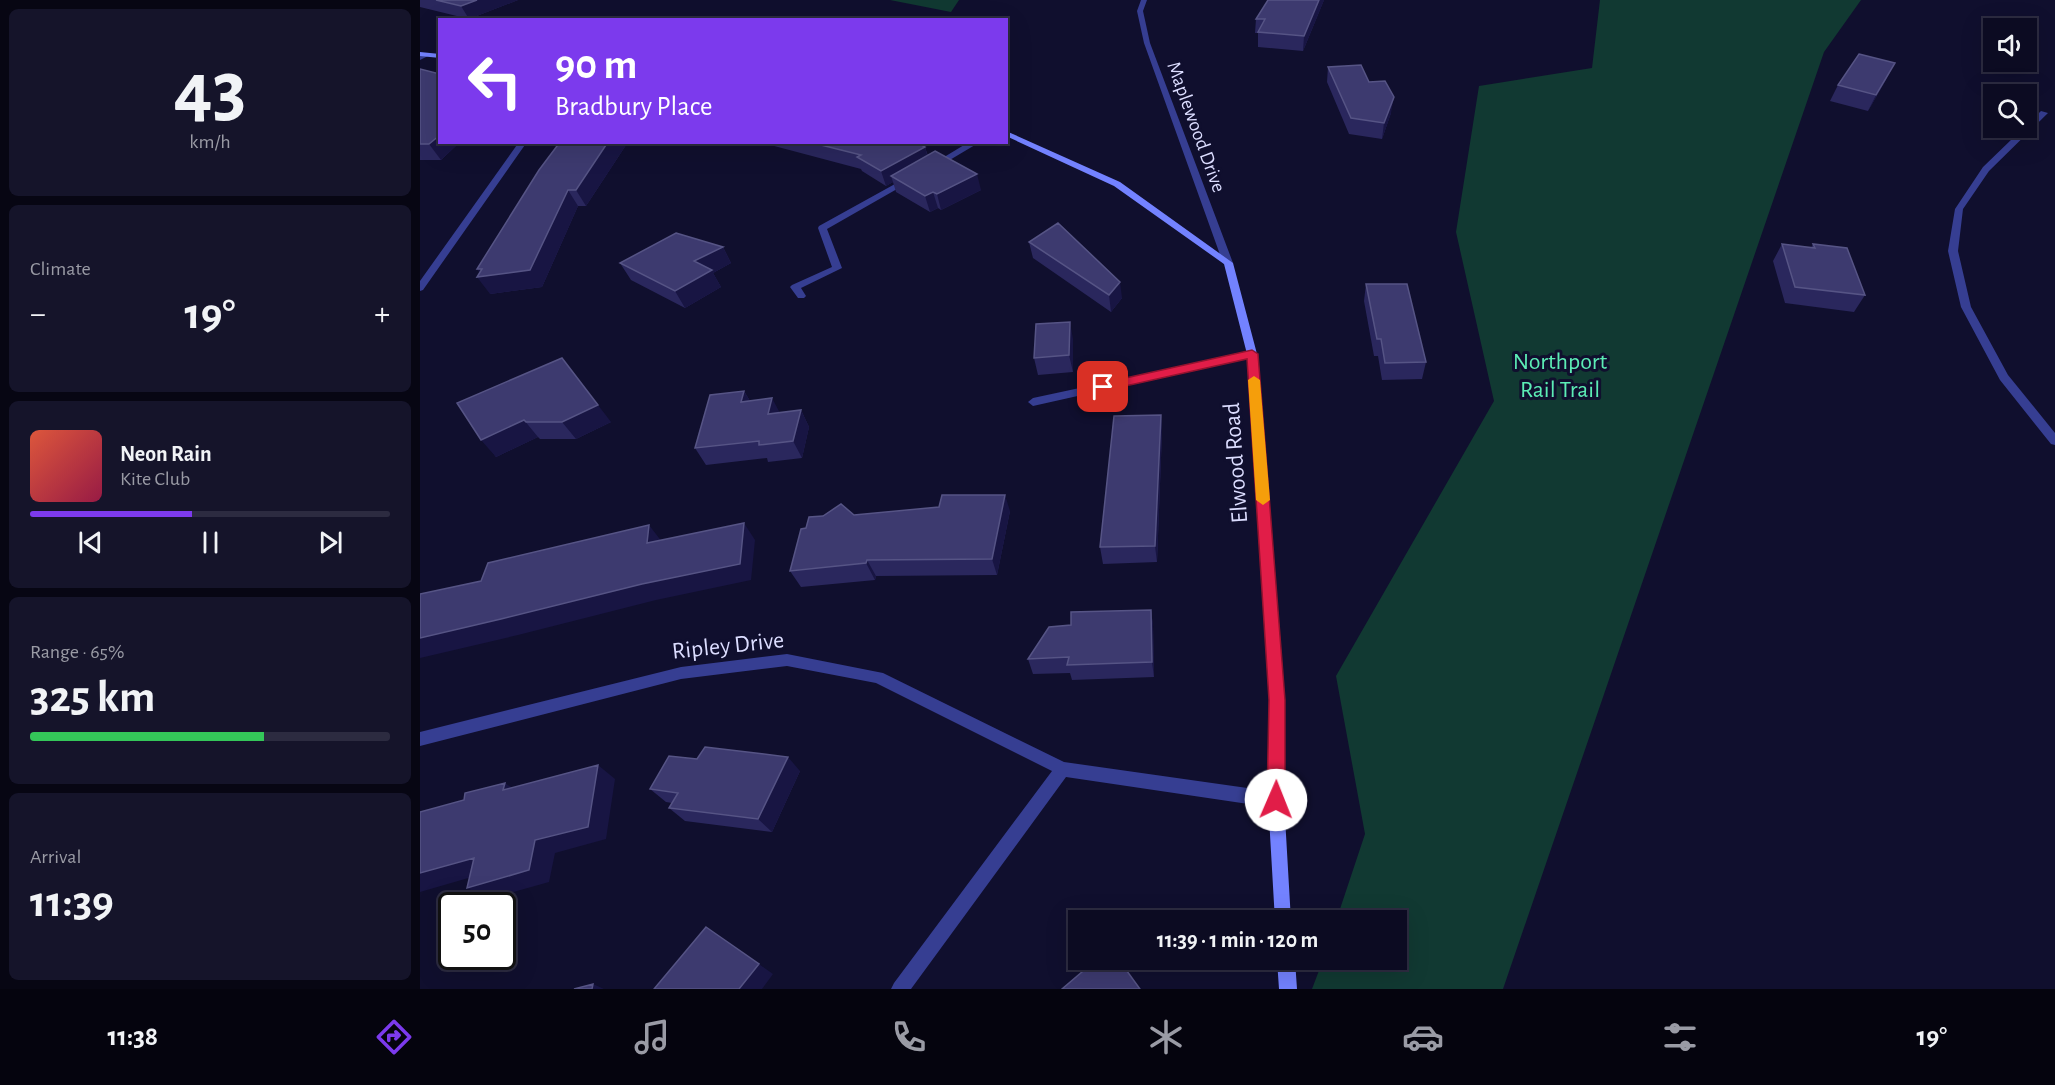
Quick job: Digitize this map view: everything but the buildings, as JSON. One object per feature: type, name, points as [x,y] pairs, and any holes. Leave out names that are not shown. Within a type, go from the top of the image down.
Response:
[{"type":"main road","points":[[422,56],[438,56]]},
{"type":"main road","points":[[1008,134],[1117,184],[1228,263]]},
{"type":"main road","name":"Elwood Road","points":[[1228,263],[1252,354],[1277,700],[1276,800],[1282,910]]},
{"type":"main road","points":[[1287,970],[1288,989]]},
{"type":"street","name":"Maplewood Drive","points":[[1144,0],[1140,11],[1147,43],[1228,263]]},
{"type":"street","points":[[2044,113],[1986,169],[1959,209],[1953,251],[1966,307],[1999,367],[2055,441]]},
{"type":"street","points":[[420,288],[522,144]]},
{"type":"street","points":[[925,171],[972,144]]},
{"type":"street","points":[[801,296],[795,287],[837,268],[822,228],[915,177]]},
{"type":"street","points":[[1033,402],[1252,354]]},
{"type":"street","name":"Ripley Drive","points":[[420,740],[681,673],[787,660],[878,677],[1063,769],[1276,800]]},
{"type":"street","points":[[900,989],[1063,769]]},
{"type":"green space","points":[[890,0],[959,0],[951,12]]},
{"type":"green space","name":"Northport Rail Trail","points":[[1600,0],[1861,0],[1824,52],[1503,989],[1312,989],[1319,970],[1407,970],[1407,910],[1340,910],[1365,834],[1336,676],[1494,401],[1456,232],[1479,86],[1592,68]]},
{"type":"slow traffic","points":[[1254,380],[1263,500]]},
{"type":"route","points":[[1103,387],[1252,354],[1277,700],[1276,800]]}]
